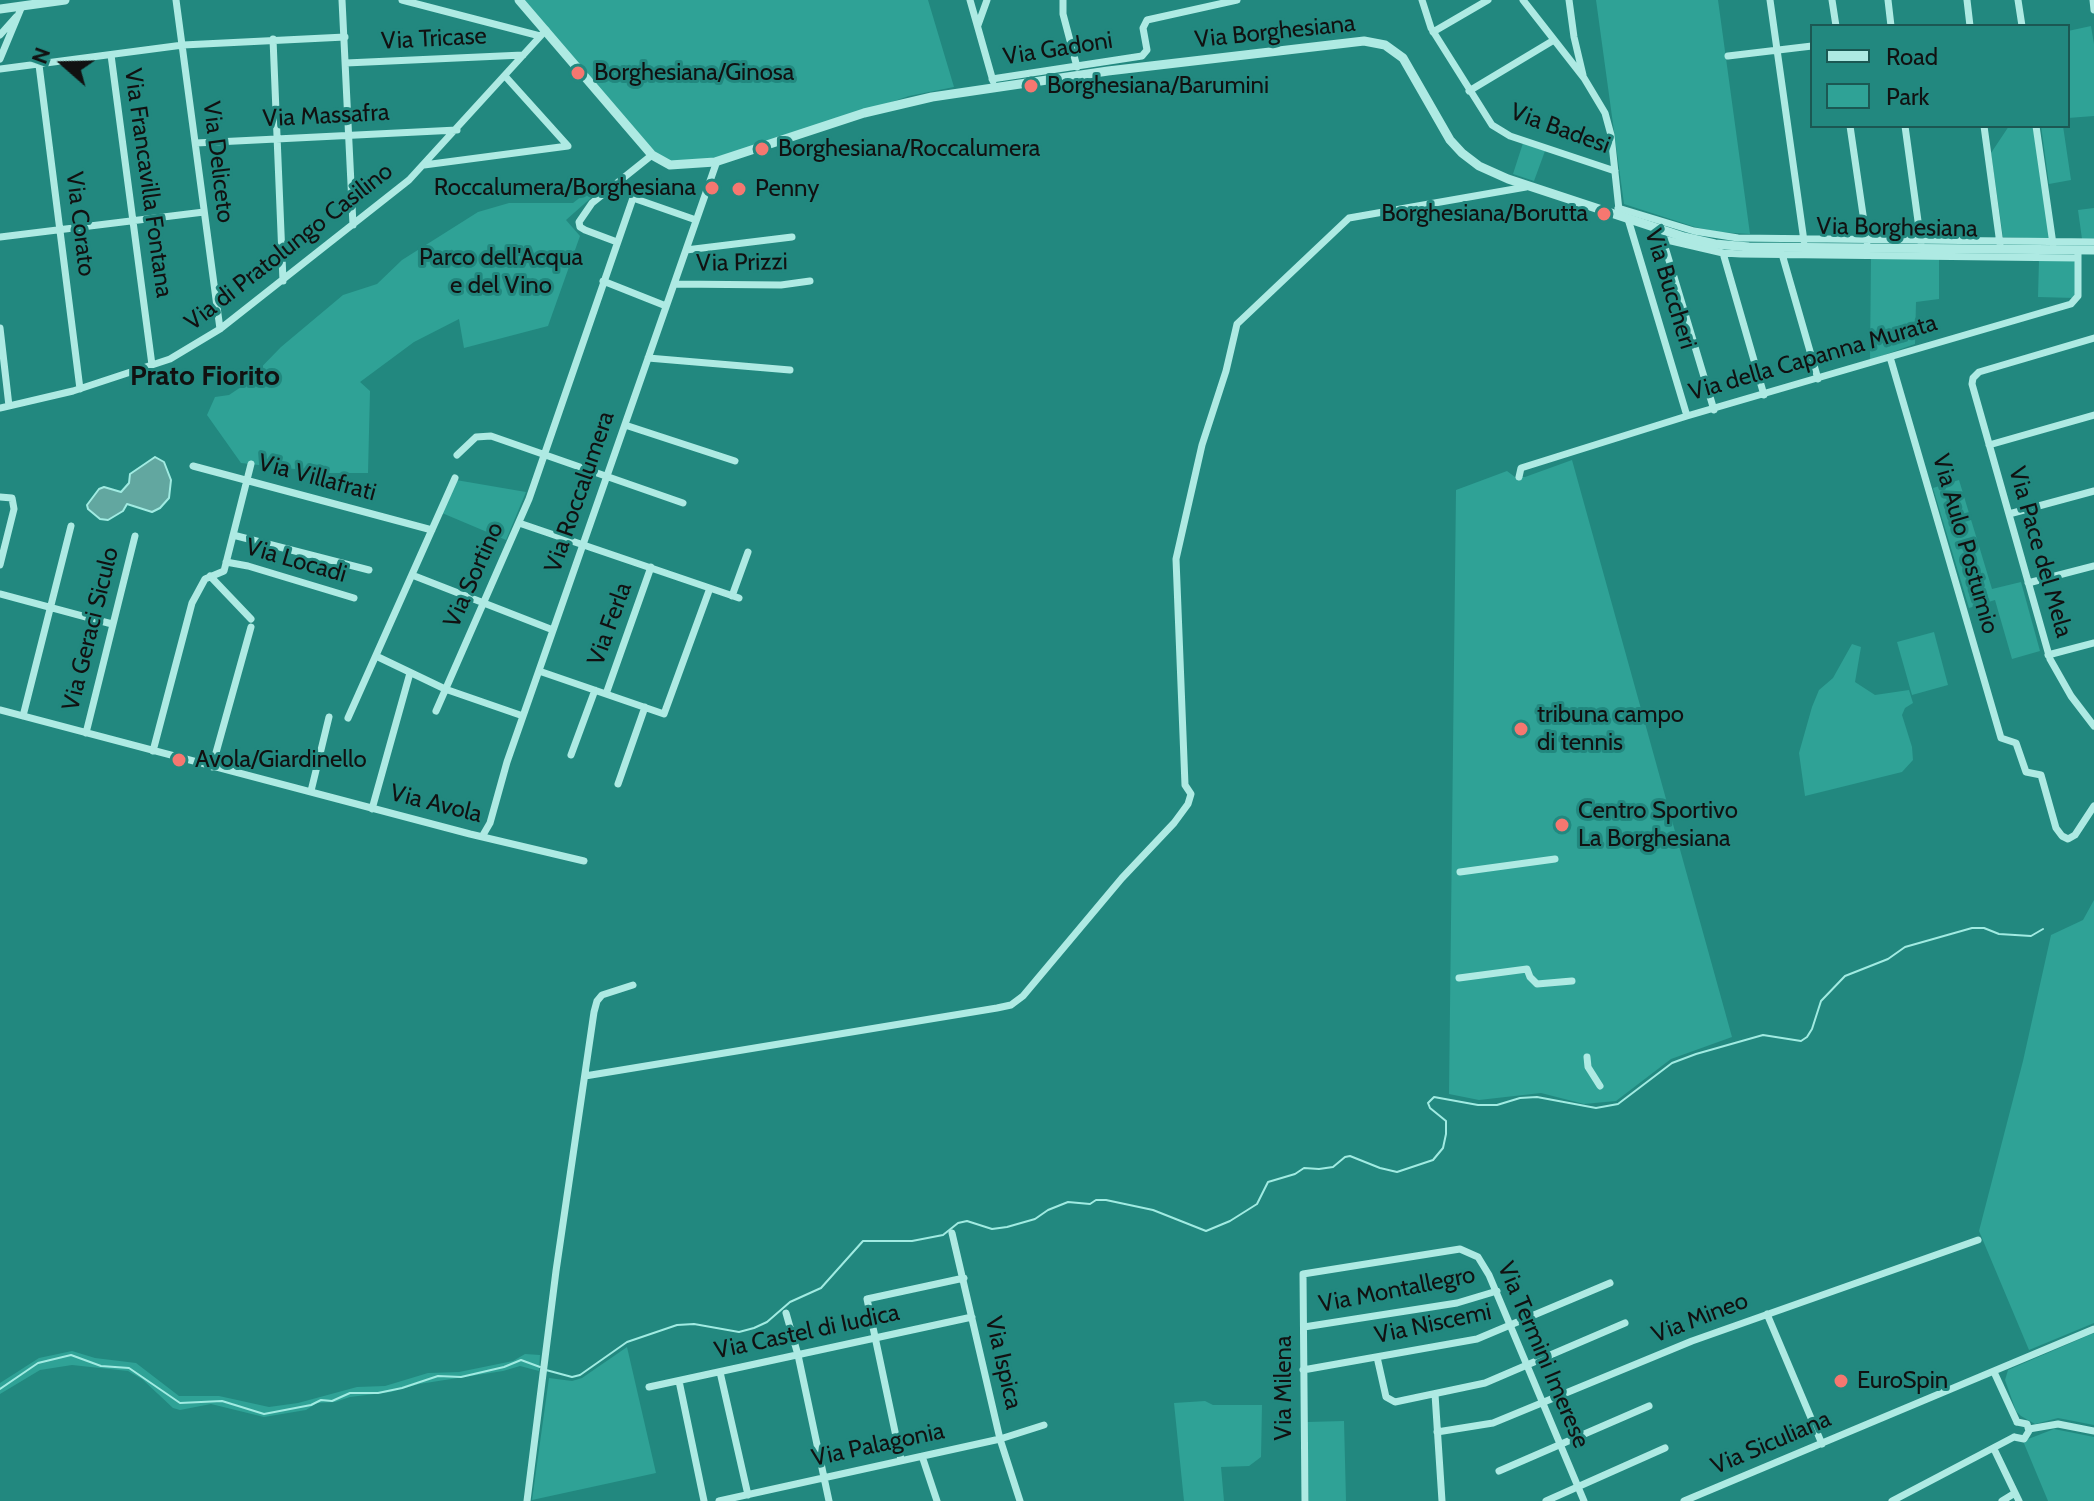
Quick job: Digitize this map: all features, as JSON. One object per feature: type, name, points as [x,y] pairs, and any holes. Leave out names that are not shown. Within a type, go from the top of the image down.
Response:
[{"type":"street","points":[[0,9],[20,11],[65,0]]},
{"type":"street","name":"Via Deliceto","points":[[176,0],[220,329]]},
{"type":"street","points":[[342,0],[353,225]]},
{"type":"street","points":[[402,0],[543,33]]},
{"type":"street","points":[[519,0],[543,33],[652,155],[601,195],[579,222],[585,230],[617,242]]},
{"type":"street","points":[[970,0],[993,83]]},
{"type":"street","points":[[977,27],[987,0]]},
{"type":"street","points":[[1063,0],[1063,14],[1077,67]]},
{"type":"street","name":"Via Gadoni","points":[[993,83],[1143,55],[1147,49],[1143,28],[1147,20],[1237,0]]},
{"type":"street","name":"Via Badesi","points":[[1422,0],[1433,32],[1486,118],[1501,132],[1615,171]]},
{"type":"street","points":[[1433,32],[1488,0]]},
{"type":"street","points":[[1523,0],[1584,78]]},
{"type":"street","points":[[1569,0],[1584,78]]},
{"type":"street","points":[[1770,0],[1804,243]]},
{"type":"street","points":[[1832,0],[1836,24]]},
{"type":"street","points":[[1888,0],[1891,24]]},
{"type":"street","points":[[1967,0],[1970,24]]},
{"type":"street","points":[[2018,0],[2022,24]]},
{"type":"street","points":[[2093,0],[2094,10]]},
{"type":"street","points":[[0,35],[20,11]]},
{"type":"street","points":[[0,59],[20,11]]},
{"type":"street","name":"Via di Pratolungo Casilino","points":[[0,408],[80,389],[152,365],[186,351],[220,329],[399,189],[457,130],[543,33]]},
{"type":"street","points":[[0,69],[183,45],[345,37]]},
{"type":"street","points":[[273,39],[283,281]]},
{"type":"street","points":[[1469,91],[1554,40]]},
{"type":"street","name":"Via Borghesiana","points":[[652,155],[670,165],[717,161],[888,106],[993,83],[1351,41],[1372,42],[1393,50],[1406,62],[1445,132],[1462,153],[1486,170],[1707,243],[2053,246],[2094,242]]},
{"type":"street","points":[[1728,56],[1810,46]]},
{"type":"street","name":"Via Francavilla Fontana","points":[[111,55],[152,365]]},
{"type":"street","name":"Via Tricase","points":[[346,63],[523,55]]},
{"type":"street","name":"Via Corato","points":[[39,65],[80,389]]},
{"type":"street","points":[[424,165],[568,146],[505,76]]},
{"type":"street","name":"Via Buccheri","points":[[1584,78],[1607,117],[1622,214],[1687,416]]},
{"type":"street","points":[[1850,128],[1868,244]]},
{"type":"street","points":[[1905,128],[1921,245]]},
{"type":"street","points":[[1984,128],[2001,246]]},
{"type":"street","points":[[2036,128],[2053,246]]},
{"type":"street","name":"Via Massafra","points":[[196,143],[457,130]]},
{"type":"street","name":"Via Roccalumera","points":[[483,835],[490,823],[523,716],[717,161]]},
{"type":"street","points":[[585,1076],[997,1008],[1011,1005],[1023,996],[1188,804],[1191,794],[1185,785],[1176,559],[1202,445],[1226,371],[1237,324],[1349,218],[1530,186]]},
{"type":"street","name":"Via Sortino","points":[[436,711],[532,491],[542,454],[633,198],[696,220]]},
{"type":"street","points":[[0,237],[204,212]]},
{"type":"street","points":[[686,250],[792,237]]},
{"type":"street","name":"Via Borghesiana","points":[[1714,410],[1665,241],[1723,253],[2078,254],[2094,250]]},
{"type":"street","name":"Via Borghesiana","points":[[1738,242],[1782,251],[1804,243]]},
{"type":"street","name":"Via Borghesiana","points":[[2053,246],[2078,254]]},
{"type":"street","points":[[1782,251],[1818,379]]},
{"type":"street","points":[[1723,253],[1764,395]]},
{"type":"street","name":"Via della Capanna Murata","points":[[1519,477],[1521,468],[2071,304],[2078,296],[2078,254]]},
{"type":"street","points":[[603,281],[666,306]]},
{"type":"street","name":"Via Prizzi","points":[[674,284],[781,285],[810,281]]},
{"type":"street","points":[[0,328],[9,406]]},
{"type":"street","name":"Via Pace del Mela","points":[[2094,338],[1981,372],[1973,378],[1972,387],[2048,655],[2094,726]]},
{"type":"street","name":"Via Aulo Postumio","points":[[1890,357],[2003,740],[2016,743],[2026,772],[2041,775],[2057,830],[2063,837],[2072,838],[2094,806]]},
{"type":"street","points":[[648,358],[790,370]]},
{"type":"street","points":[[1989,445],[2094,415]]},
{"type":"street","points":[[625,425],[735,461]]},
{"type":"street","points":[[457,455],[476,437],[491,436],[683,503]]},
{"type":"street","points":[[153,751],[192,603],[200,584],[224,571],[251,464]]},
{"type":"street","name":"Via Villafrati","points":[[193,466],[432,530]]},
{"type":"street","points":[[348,718],[455,478]]},
{"type":"street","points":[[2009,514],[2094,491]]},
{"type":"street","points":[[0,497],[12,498],[12,517],[0,565]]},
{"type":"street","points":[[519,523],[736,597],[748,552]]},
{"type":"street","points":[[23,716],[71,526]]},
{"type":"street","points":[[233,535],[369,570]]},
{"type":"street","name":"Via Geraci Siculo","points":[[86,733],[135,536]]},
{"type":"street","name":"Via Locadi","points":[[226,562],[354,598]]},
{"type":"street","points":[[2028,583],[2094,566]]},
{"type":"street","name":"Via Ferla","points":[[606,694],[651,567]]},
{"type":"street","points":[[412,575],[553,630]]},
{"type":"street","points":[[210,576],[251,623],[212,767]]},
{"type":"street","points":[[539,671],[664,714],[710,588]]},
{"type":"street","points":[[0,594],[112,624]]},
{"type":"street","points":[[2048,655],[2094,643]]},
{"type":"street","points":[[376,656],[445,689],[523,716]]},
{"type":"street","points":[[372,809],[410,673]]},
{"type":"street","points":[[571,755],[595,690]]},
{"type":"street","points":[[618,784],[645,707]]},
{"type":"street","points":[[2083,712],[2094,709]]},
{"type":"street","name":"Via Avola","points":[[0,710],[372,809],[584,861]]},
{"type":"street","points":[[311,791],[329,717]]},
{"type":"street","points":[[1460,872],[1555,859]]},
{"type":"street","points":[[1459,978],[1527,969],[1537,984],[1572,981]]},
{"type":"street","points":[[527,1501],[558,1256],[597,1001],[602,995],[633,985]]},
{"type":"street","points":[[1587,1057],[1588,1067],[1600,1086]]},
{"type":"street","name":"Via Ispica","points":[[952,1233],[1000,1439],[1020,1501]]},
{"type":"street","name":"Via Mineo","points":[[1437,1432],[1484,1426],[1692,1341],[1978,1240]]},
{"type":"street","name":"Via Termini Imerese","points":[[1303,1274],[1460,1249],[1480,1259],[1497,1291],[1584,1501]]},
{"type":"street","name":"Via Milena","points":[[1303,1274],[1305,1501]]},
{"type":"street","points":[[901,1460],[867,1299],[964,1278]]},
{"type":"street","name":"Via Niscemi","points":[[1303,1370],[1477,1339],[1512,1327],[1610,1283]]},
{"type":"street","name":"Via Montallegro","points":[[1304,1327],[1457,1303],[1497,1291]]},
{"type":"street","points":[[786,1313],[829,1501]]},
{"type":"street","points":[[1767,1314],[1822,1444]]},
{"type":"street","name":"Via Castel di Iudica","points":[[649,1387],[972,1317]]},
{"type":"street","points":[[1377,1357],[1389,1401],[1485,1383],[1625,1323]]},
{"type":"street","name":"Via Siculiana","points":[[1684,1501],[2094,1329]]},
{"type":"street","points":[[720,1372],[748,1495]]},
{"type":"street","points":[[1994,1372],[2017,1422]]},
{"type":"street","points":[[679,1381],[704,1501]]},
{"type":"street","points":[[1435,1394],[1442,1501]]},
{"type":"street","points":[[1499,1471],[1649,1406]]},
{"type":"street","points":[[2017,1422],[2024,1423],[2029,1429]]},
{"type":"street","points":[[2014,1437],[2011,1429],[2017,1422]]},
{"type":"street","points":[[2029,1429],[2058,1424],[2094,1431]]},
{"type":"street","name":"Via Palagonia","points":[[719,1501],[1000,1439],[1044,1425]]},
{"type":"street","points":[[1892,1501],[2014,1437],[2024,1439],[2029,1429]]},
{"type":"street","points":[[1546,1501],[1665,1448]]},
{"type":"street","points":[[1994,1449],[2017,1497],[2002,1501]]},
{"type":"street","points":[[922,1456],[937,1501]]},
{"type":"green space","points":[[519,0],[928,0],[954,87],[909,96],[715,162],[663,163]]},
{"type":"green space","points":[[1596,0],[1718,0],[1750,234],[1695,227],[1624,204]]},
{"type":"green space","points":[[2091,26],[2094,116],[2070,118],[2070,31]]},
{"type":"green space","points":[[2008,128],[2033,128],[2050,239],[2003,237],[1991,153]]},
{"type":"green space","points":[[2041,128],[2063,128],[2071,180],[2049,184]]},
{"type":"green space","points":[[1523,143],[1545,151],[1534,181],[1513,174]]},
{"type":"green space","name":"Parco dell'Acqua e del Vino","points":[[596,185],[601,189],[566,220],[580,236],[548,326],[464,348],[459,319],[414,342],[360,382],[370,391],[368,473],[330,473],[241,463],[207,415],[215,397],[229,395],[244,385],[281,347],[343,295],[377,284],[402,260],[478,212],[509,203],[573,203]]},
{"type":"green space","points":[[2094,208],[2094,239],[2082,239],[2078,210]]},
{"type":"green space","points":[[1871,259],[1939,259],[1939,299],[1916,302],[1915,344],[1870,360]]},
{"type":"green space","points":[[2039,260],[2075,261],[2075,298],[2038,297]]},
{"type":"green space","name":"Centro Sportivo La Borghesiana","points":[[1572,460],[1732,1037],[1671,1059],[1616,1101],[1584,1104],[1541,1093],[1479,1100],[1449,1094],[1456,490],[1507,471],[1515,477],[1525,477]]},
{"type":"green space","points":[[456,480],[526,492],[506,540],[442,513]]},
{"type":"green space","points":[[1959,480],[1992,589],[2021,582],[2040,651],[2012,659],[1995,600],[1969,608],[1933,488]]},
{"type":"green space","points":[[1934,632],[1948,685],[1912,695],[1897,642]]},
{"type":"green space","points":[[1852,644],[1861,647],[1855,682],[1875,695],[1909,690],[1913,703],[1905,708],[1902,715],[1913,760],[1902,772],[1805,796],[1799,753],[1812,707],[1819,690],[1833,678]]},
{"type":"green space","points":[[2094,900],[2094,1323],[2029,1350],[1979,1231],[2023,1061],[2051,935],[2083,920]]},
{"type":"green space","points":[[2094,1333],[2094,1425],[2058,1418],[2035,1424],[2021,1416],[2016,1411],[2005,1380],[2008,1370]]},
{"type":"green space","points":[[627,1347],[656,1473],[532,1500],[549,1378],[572,1381],[582,1378]]},
{"type":"green space","points":[[72,1351],[95,1358],[136,1363],[179,1396],[219,1396],[269,1407],[298,1403],[357,1387],[385,1386],[428,1373],[459,1372],[513,1361],[525,1354],[540,1355],[539,1371],[520,1366],[391,1392],[317,1403],[306,1410],[264,1417],[211,1404],[180,1410],[173,1408],[142,1379],[128,1371],[72,1365],[40,1370],[0,1394],[0,1383],[39,1358]]},
{"type":"green space","points":[[1205,1401],[1213,1405],[1262,1405],[1261,1457],[1249,1466],[1221,1467],[1224,1501],[1184,1501],[1174,1403]]},
{"type":"green space","points":[[1344,1421],[1346,1501],[1309,1501],[1307,1422]]},
{"type":"green space","points":[[2054,1429],[2094,1437],[2094,1501],[2048,1501],[2023,1441]]},
{"type":"water","points":[[155,457],[164,462],[171,480],[169,498],[160,508],[152,512],[127,504],[123,511],[108,520],[100,519],[88,509],[87,505],[99,489],[104,487],[121,492],[129,483],[130,474]]},
{"type":"waterway","points":[[546,1370],[572,1377],[580,1375],[627,1342],[677,1325],[694,1324],[739,1332],[754,1328],[767,1322],[790,1302],[821,1288],[863,1241],[912,1241],[943,1235],[958,1223],[967,1221],[992,1229],[1007,1227],[1035,1219],[1068,1202],[1090,1204],[1096,1200],[1153,1210],[1206,1231],[1257,1204],[1268,1182],[1304,1168],[1333,1167],[1350,1156],[1397,1172],[1433,1160],[1443,1148],[1446,1134],[1446,1121],[1428,1103],[1434,1097],[1478,1105],[1497,1105],[1537,1097],[1596,1108],[1618,1104],[1672,1063],[1696,1054],[1763,1035],[1801,1041],[1812,1029],[1821,1001],[1845,976],[1888,959],[1905,947],[1972,928],[2031,936],[2043,929]]},
{"type":"waterway","points":[[0,1389],[38,1363],[71,1355],[101,1366],[129,1368],[180,1403],[222,1401],[264,1414],[311,1405],[321,1400],[332,1401],[350,1393],[378,1393],[402,1388],[438,1376],[461,1377],[521,1360],[540,1367]]},
{"type":"place","name":"Borghesiana/Ginosa","points":[[578,73]]},
{"type":"place","name":"Borghesiana/Barumini","points":[[1031,86]]},
{"type":"place","name":"Borghesiana/Roccalumera","points":[[762,149]]},
{"type":"place","name":"Roccalumera/Borghesiana","points":[[712,188]]},
{"type":"place","name":"Penny","points":[[739,189]]},
{"type":"place","name":"Borghesiana/Borutta","points":[[1604,214]]},
{"type":"place","name":"tribuna campo di tennis","points":[[1521,729]]},
{"type":"place","name":"Avola/Giardinello","points":[[179,760]]},
{"type":"place","name":"Centro Sportivo La Borghesiana","points":[[1562,825]]},
{"type":"place","name":"EuroSpin","points":[[1841,1381]]},
{"type":"district","name":"Prato Fiorito","points":[[205,377]]}]
